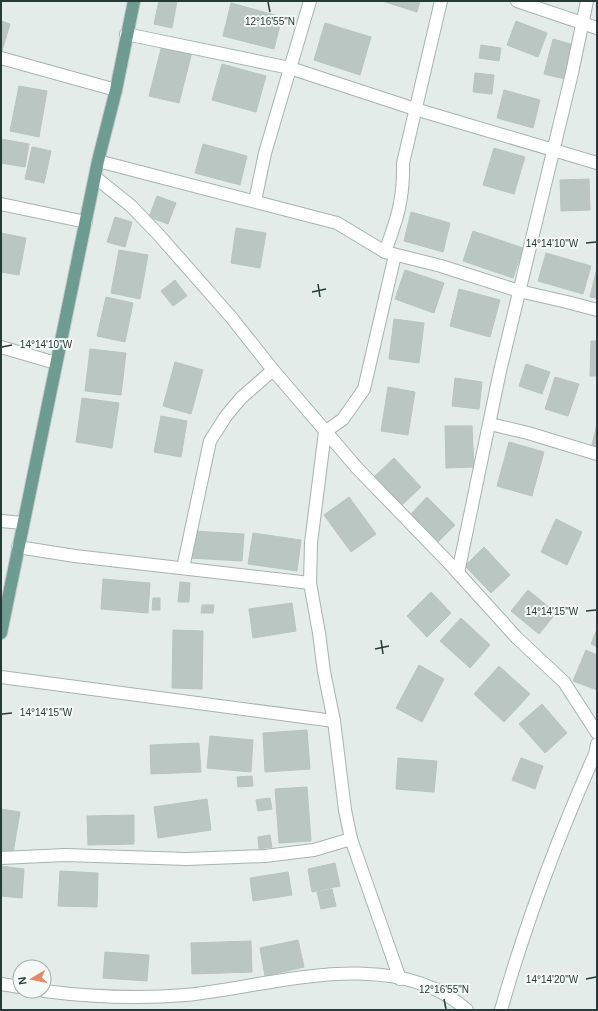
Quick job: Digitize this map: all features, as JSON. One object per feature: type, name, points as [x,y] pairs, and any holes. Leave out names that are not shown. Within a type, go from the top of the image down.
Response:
[{"type":"main road","points":[[1,633],[22,524],[98,161],[116,90],[126,34],[134,1]]},
{"type":"street","points":[[255,201],[266,153],[310,1]]},
{"type":"street","points":[[400,979],[351,839],[345,810],[334,721],[324,672],[310,584],[311,543],[325,432],[343,418],[364,389],[390,253],[400,210],[404,185],[402,163],[441,1]]},
{"type":"street","points":[[517,1],[581,24],[597,28]]},
{"type":"street","points":[[458,573],[518,291],[554,149],[587,1]]},
{"type":"street","points":[[126,34],[290,68],[415,109],[597,163]]},
{"type":"street","points":[[1,58],[116,90]]},
{"type":"street","points":[[98,161],[337,223],[390,253],[441,266],[518,291],[597,310]]},
{"type":"street","points":[[95,177],[131,206],[158,234],[231,318],[325,432],[517,638],[564,682],[597,733]]},
{"type":"street","points":[[1,204],[86,222]]},
{"type":"street","points":[[1,347],[56,363]]},
{"type":"street","points":[[183,568],[210,441],[226,416],[241,398],[273,370]]},
{"type":"street","points":[[490,424],[597,454]]},
{"type":"street","points":[[1,521],[22,524]]},
{"type":"street","points":[[18,547],[310,584]]},
{"type":"street","points":[[1,677],[334,721]]},
{"type":"street","points":[[501,1010],[523,936],[548,866],[595,754],[597,744]]},
{"type":"street","points":[[1,858],[65,855],[187,859],[265,856],[314,850],[351,839]]},
{"type":"street","points":[[52,992],[132,998],[186,994],[293,978],[340,973],[378,974],[431,987],[460,1004],[467,1010]]},
{"type":"street","points":[[1,984],[12,986]]},
{"type":"building","points":[[159,1],[177,1],[172,28],[154,24]]},
{"type":"building","points":[[382,1],[420,1],[417,12]]},
{"type":"building","points":[[231,3],[282,17],[274,49],[223,36]]},
{"type":"building","points":[[1,21],[10,24],[2,51],[1,51]]},
{"type":"building","points":[[516,21],[547,33],[538,57],[507,45]]},
{"type":"building","points":[[325,23],[371,37],[360,75],[314,60]]},
{"type":"building","points":[[553,39],[574,45],[565,79],[544,74]]},
{"type":"building","points":[[162,45],[192,52],[179,103],[149,96]]},
{"type":"building","points":[[481,45],[501,48],[499,61],[479,58]]},
{"type":"building","points":[[222,64],[266,76],[256,112],[212,100]]},
{"type":"building","points":[[475,73],[494,75],[492,94],[473,92]]},
{"type":"building","points":[[19,86],[47,91],[39,137],[10,131]]},
{"type":"building","points":[[504,90],[540,100],[533,128],[497,118]]},
{"type":"building","points":[[1,139],[29,144],[25,167],[1,163]]},
{"type":"building","points":[[203,144],[247,156],[240,185],[195,173]]},
{"type":"building","points":[[32,147],[51,151],[44,183],[25,179]]},
{"type":"building","points":[[494,148],[525,157],[514,194],[483,185]]},
{"type":"building","points":[[589,179],[590,210],[561,211],[560,180]]},
{"type":"building","points":[[157,196],[176,203],[168,224],[149,217]]},
{"type":"building","points":[[411,212],[450,223],[443,252],[404,241]]},
{"type":"building","points":[[115,217],[132,222],[125,247],[107,242]]},
{"type":"building","points":[[236,228],[266,233],[260,268],[231,263]]},
{"type":"building","points":[[473,231],[523,248],[513,278],[463,261]]},
{"type":"building","points":[[1,233],[26,238],[19,275],[1,272]]},
{"type":"building","points":[[119,250],[148,255],[140,299],[111,293]]},
{"type":"building","points":[[546,253],[591,266],[583,294],[538,281]]},
{"type":"building","points":[[597,268],[597,298],[590,297]]},
{"type":"building","points":[[405,270],[444,283],[434,313],[395,299]]},
{"type":"building","points":[[175,280],[187,296],[173,306],[161,291]]},
{"type":"building","points":[[459,289],[500,300],[490,337],[450,326]]},
{"type":"building","points":[[106,297],[133,303],[125,342],[97,336]]},
{"type":"building","points":[[394,319],[424,323],[419,363],[389,359]]},
{"type":"building","points":[[591,341],[597,341],[597,376],[590,376]]},
{"type":"building","points":[[90,349],[126,353],[121,395],[85,391]]},
{"type":"building","points":[[175,362],[203,370],[191,414],[163,406]]},
{"type":"building","points":[[526,364],[550,372],[542,394],[519,386]]},
{"type":"building","points":[[555,377],[579,384],[568,416],[545,409]]},
{"type":"building","points":[[455,378],[482,382],[479,409],[452,406]]},
{"type":"building","points":[[388,387],[415,392],[408,435],[381,431]]},
{"type":"building","points":[[82,398],[119,403],[112,448],[76,442]]},
{"type":"building","points":[[161,416],[187,421],[181,457],[154,452]]},
{"type":"building","points":[[597,424],[597,446],[592,445]]},
{"type":"building","points":[[445,426],[472,426],[474,467],[446,468]]},
{"type":"building","points":[[509,442],[544,452],[532,496],[497,486]]},
{"type":"building","points":[[394,458],[421,487],[401,506],[374,477]]},
{"type":"building","points":[[349,497],[376,534],[351,552],[324,515]]},
{"type":"building","points":[[427,497],[455,525],[436,544],[409,516]]},
{"type":"building","points":[[556,519],[582,532],[567,565],[541,552]]},
{"type":"building","points":[[192,531],[244,534],[242,561],[190,558]]},
{"type":"building","points":[[253,533],[301,540],[297,571],[248,564]]},
{"type":"building","points":[[484,547],[510,575],[491,593],[465,566]]},
{"type":"building","points":[[103,579],[150,583],[148,613],[101,609]]},
{"type":"building","points":[[180,582],[190,583],[189,602],[178,602]]},
{"type":"building","points":[[528,590],[556,613],[539,634],[511,611]]},
{"type":"building","points":[[431,592],[451,613],[427,637],[407,616]]},
{"type":"building","points":[[153,598],[160,598],[160,610],[152,610]]},
{"type":"building","points":[[292,603],[296,631],[253,638],[249,609]]},
{"type":"building","points":[[202,605],[214,605],[213,613],[201,613]]},
{"type":"building","points":[[461,618],[490,645],[470,668],[440,641]]},
{"type":"building","points":[[597,629],[597,647],[591,644]]},
{"type":"building","points":[[173,630],[203,631],[202,689],[172,688]]},
{"type":"building","points":[[586,650],[597,655],[597,690],[573,681]]},
{"type":"building","points":[[419,665],[444,679],[422,722],[396,708]]},
{"type":"building","points":[[499,666],[530,694],[504,722],[474,694]]},
{"type":"building","points":[[542,704],[567,733],[545,753],[519,724]]},
{"type":"building","points":[[307,730],[310,769],[265,772],[263,733]]},
{"type":"building","points":[[210,736],[253,740],[251,772],[207,768]]},
{"type":"building","points":[[199,743],[201,772],[151,774],[150,745]]},
{"type":"building","points":[[398,758],[437,761],[434,792],[396,789]]},
{"type":"building","points":[[521,758],[543,766],[535,789],[512,780]]},
{"type":"building","points":[[252,776],[253,786],[238,787],[237,777]]},
{"type":"building","points":[[307,787],[311,841],[279,843],[275,789]]},
{"type":"building","points":[[270,798],[272,809],[258,811],[256,800]]},
{"type":"building","points":[[207,799],[211,830],[158,838],[154,807]]},
{"type":"building","points":[[1,809],[20,812],[13,853],[1,851]]},
{"type":"building","points":[[134,815],[134,844],[88,845],[87,816]]},
{"type":"building","points":[[270,835],[272,847],[259,849],[258,837]]},
{"type":"building","points":[[335,863],[340,886],[312,892],[308,869]]},
{"type":"building","points":[[1,866],[24,869],[22,898],[1,896]]},
{"type":"building","points":[[60,871],[98,873],[97,907],[58,906]]},
{"type":"building","points":[[288,872],[292,895],[253,901],[250,878]]},
{"type":"building","points":[[332,889],[336,906],[321,909],[317,892]]},
{"type":"building","points":[[298,940],[304,967],[265,976],[260,948]]},
{"type":"building","points":[[251,941],[252,972],[192,974],[191,943]]},
{"type":"building","points":[[105,952],[149,955],[147,981],[103,978]]}]
